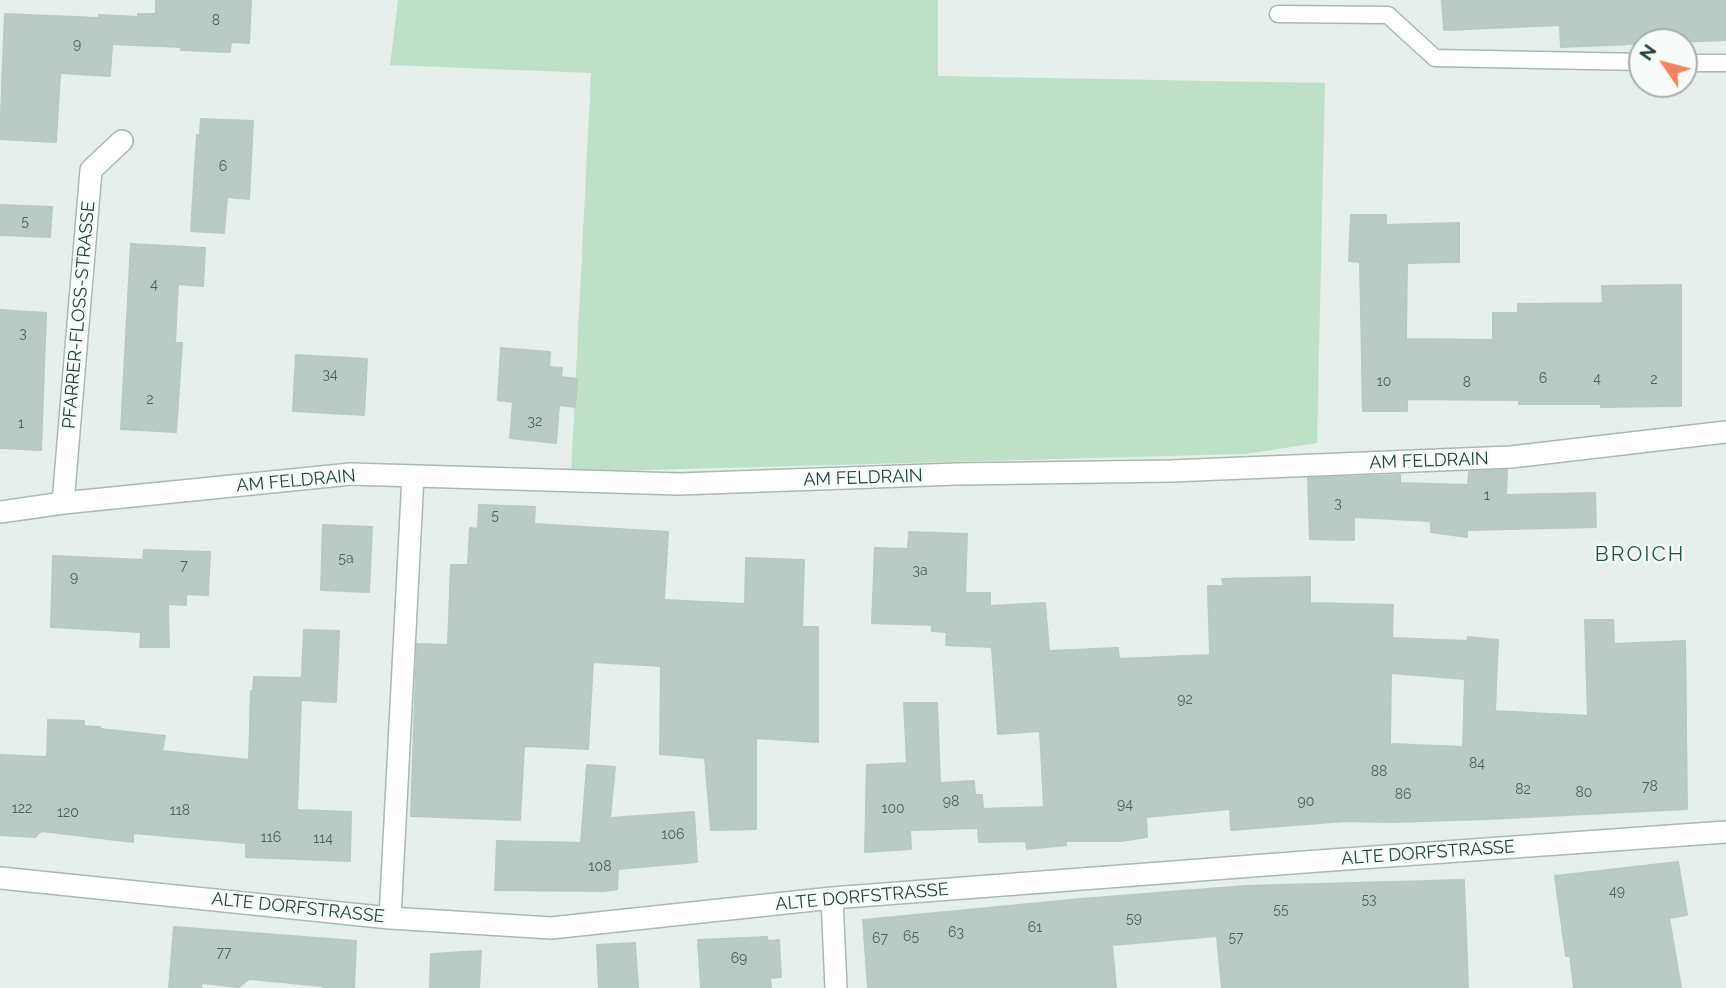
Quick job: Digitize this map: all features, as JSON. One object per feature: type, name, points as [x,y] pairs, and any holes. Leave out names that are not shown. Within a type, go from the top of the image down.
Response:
[{"type":"street","name":"PFARRER-FLOSS-STRASSE","points":[[63,503],[91,170],[122,141]]},
{"type":"street","name":"AM FELDRAIN","points":[[0,512],[63,503],[351,474],[678,484],[957,474],[1171,471],[1511,457],[1726,432]]},
{"type":"street","points":[[390,918],[413,476]]},
{"type":"street","name":"ALTE DORFSTRASSE","points":[[0,878],[390,918],[551,928],[832,898],[1726,832]]},
{"type":"street","points":[[832,898],[836,988]]},
{"type":"lane","points":[[1278,14],[1388,15],[1435,58],[1628,62]]},
{"type":"lane","points":[[1698,63],[1726,64]]},
{"type":"green space","points":[[398,0],[938,0],[938,76],[1325,83],[1317,443],[1246,454],[571,472],[591,73],[390,65]]},
{"type":"building","points":[[156,0],[251,0],[249,43],[231,42],[230,52],[112,44],[110,76],[60,73],[56,142],[0,139],[5,14],[138,17],[138,14],[156,14]]},
{"type":"building","points":[[1442,0],[1726,0],[1726,40],[1698,41],[1698,28],[1628,28],[1628,44],[1561,47],[1560,25],[1444,30]]},
{"type":"building","points":[[201,119],[253,121],[249,199],[227,197],[224,233],[191,231],[197,135],[200,135]]},
{"type":"building","points":[[0,205],[52,207],[50,237],[0,235]]},
{"type":"building","points":[[1351,215],[1386,215],[1386,225],[1459,223],[1459,262],[1407,263],[1406,339],[1493,340],[1493,313],[1518,313],[1518,304],[1603,303],[1602,286],[1681,285],[1681,406],[1601,407],[1601,404],[1519,404],[1519,400],[1407,399],[1407,411],[1363,411],[1360,262],[1349,261]]},
{"type":"building","points":[[131,244],[205,248],[203,286],[178,284],[175,343],[182,343],[176,432],[121,429]]},
{"type":"building","points":[[0,310],[46,313],[41,450],[0,448]]},
{"type":"building","points":[[501,348],[550,352],[549,367],[562,368],[561,377],[577,379],[575,407],[559,405],[556,443],[510,438],[513,402],[498,400]]},
{"type":"building","points":[[296,355],[367,359],[364,415],[293,411]]},
{"type":"building","points":[[1507,470],[1506,495],[1595,493],[1596,527],[1467,530],[1467,537],[1431,532],[1431,521],[1354,517],[1354,540],[1310,539],[1308,478],[1400,475],[1400,483],[1468,485],[1469,472]]},
{"type":"building","points":[[479,505],[535,507],[534,524],[668,532],[664,600],[745,604],[746,558],[804,560],[802,627],[818,627],[818,742],[756,738],[756,829],[711,830],[705,758],[660,754],[661,666],[593,662],[588,749],[524,746],[520,820],[411,816],[417,644],[448,645],[451,565],[468,565],[470,528],[478,529]]},
{"type":"building","points":[[323,525],[372,527],[369,592],[321,590]]},
{"type":"building","points":[[909,532],[967,534],[965,593],[990,593],[990,606],[1045,603],[1049,651],[1118,648],[1119,659],[1210,655],[1208,586],[1224,586],[1222,579],[1310,577],[1310,603],[1393,605],[1392,638],[1467,641],[1468,637],[1498,640],[1495,711],[1588,716],[1585,620],[1613,620],[1614,644],[1685,641],[1687,809],[1488,819],[1346,821],[1231,830],[1230,809],[1146,817],[1147,837],[1121,841],[1066,841],[1066,845],[1027,849],[1026,841],[979,842],[978,828],[910,830],[911,849],[865,852],[867,765],[907,763],[904,703],[937,703],[940,783],[974,781],[975,795],[982,795],[983,809],[1044,807],[1040,731],[998,734],[992,647],[946,645],[947,632],[932,631],[932,625],[872,623],[875,548],[908,549]],"holes":[[[1391,673],[1465,679],[1463,747],[1390,744]]]},
{"type":"building","points":[[144,550],[210,552],[208,595],[186,594],[186,605],[168,604],[169,647],[140,647],[141,632],[51,627],[53,556],[143,560]]},
{"type":"building","points":[[304,630],[339,631],[336,702],[301,700],[297,810],[351,812],[350,861],[246,857],[246,843],[133,833],[133,842],[41,831],[35,837],[0,835],[0,755],[47,757],[48,720],[84,721],[84,726],[100,729],[165,736],[162,751],[249,760],[251,691],[254,677],[301,678],[301,695]]},
{"type":"building","points":[[587,765],[615,767],[610,818],[694,812],[697,862],[618,869],[617,889],[604,891],[495,890],[497,841],[581,843]]},
{"type":"building","points":[[1678,862],[1687,915],[1669,918],[1681,988],[1574,988],[1570,955],[1566,956],[1555,876]]},
{"type":"building","points":[[1464,880],[1468,988],[1222,988],[1217,936],[1112,945],[1116,988],[868,988],[863,920],[1245,886]]},
{"type":"building","points":[[174,927],[356,941],[354,988],[323,988],[249,979],[239,987],[202,983],[201,988],[169,988]]},
{"type":"building","points":[[767,937],[768,941],[779,940],[781,977],[770,978],[771,988],[701,988],[698,940]]},
{"type":"building","points":[[635,943],[638,988],[599,988],[597,945]]},
{"type":"building","points":[[481,951],[479,988],[430,988],[431,954]]},
{"type":"district","name":"BROICH","points":[[1640,555]]}]
